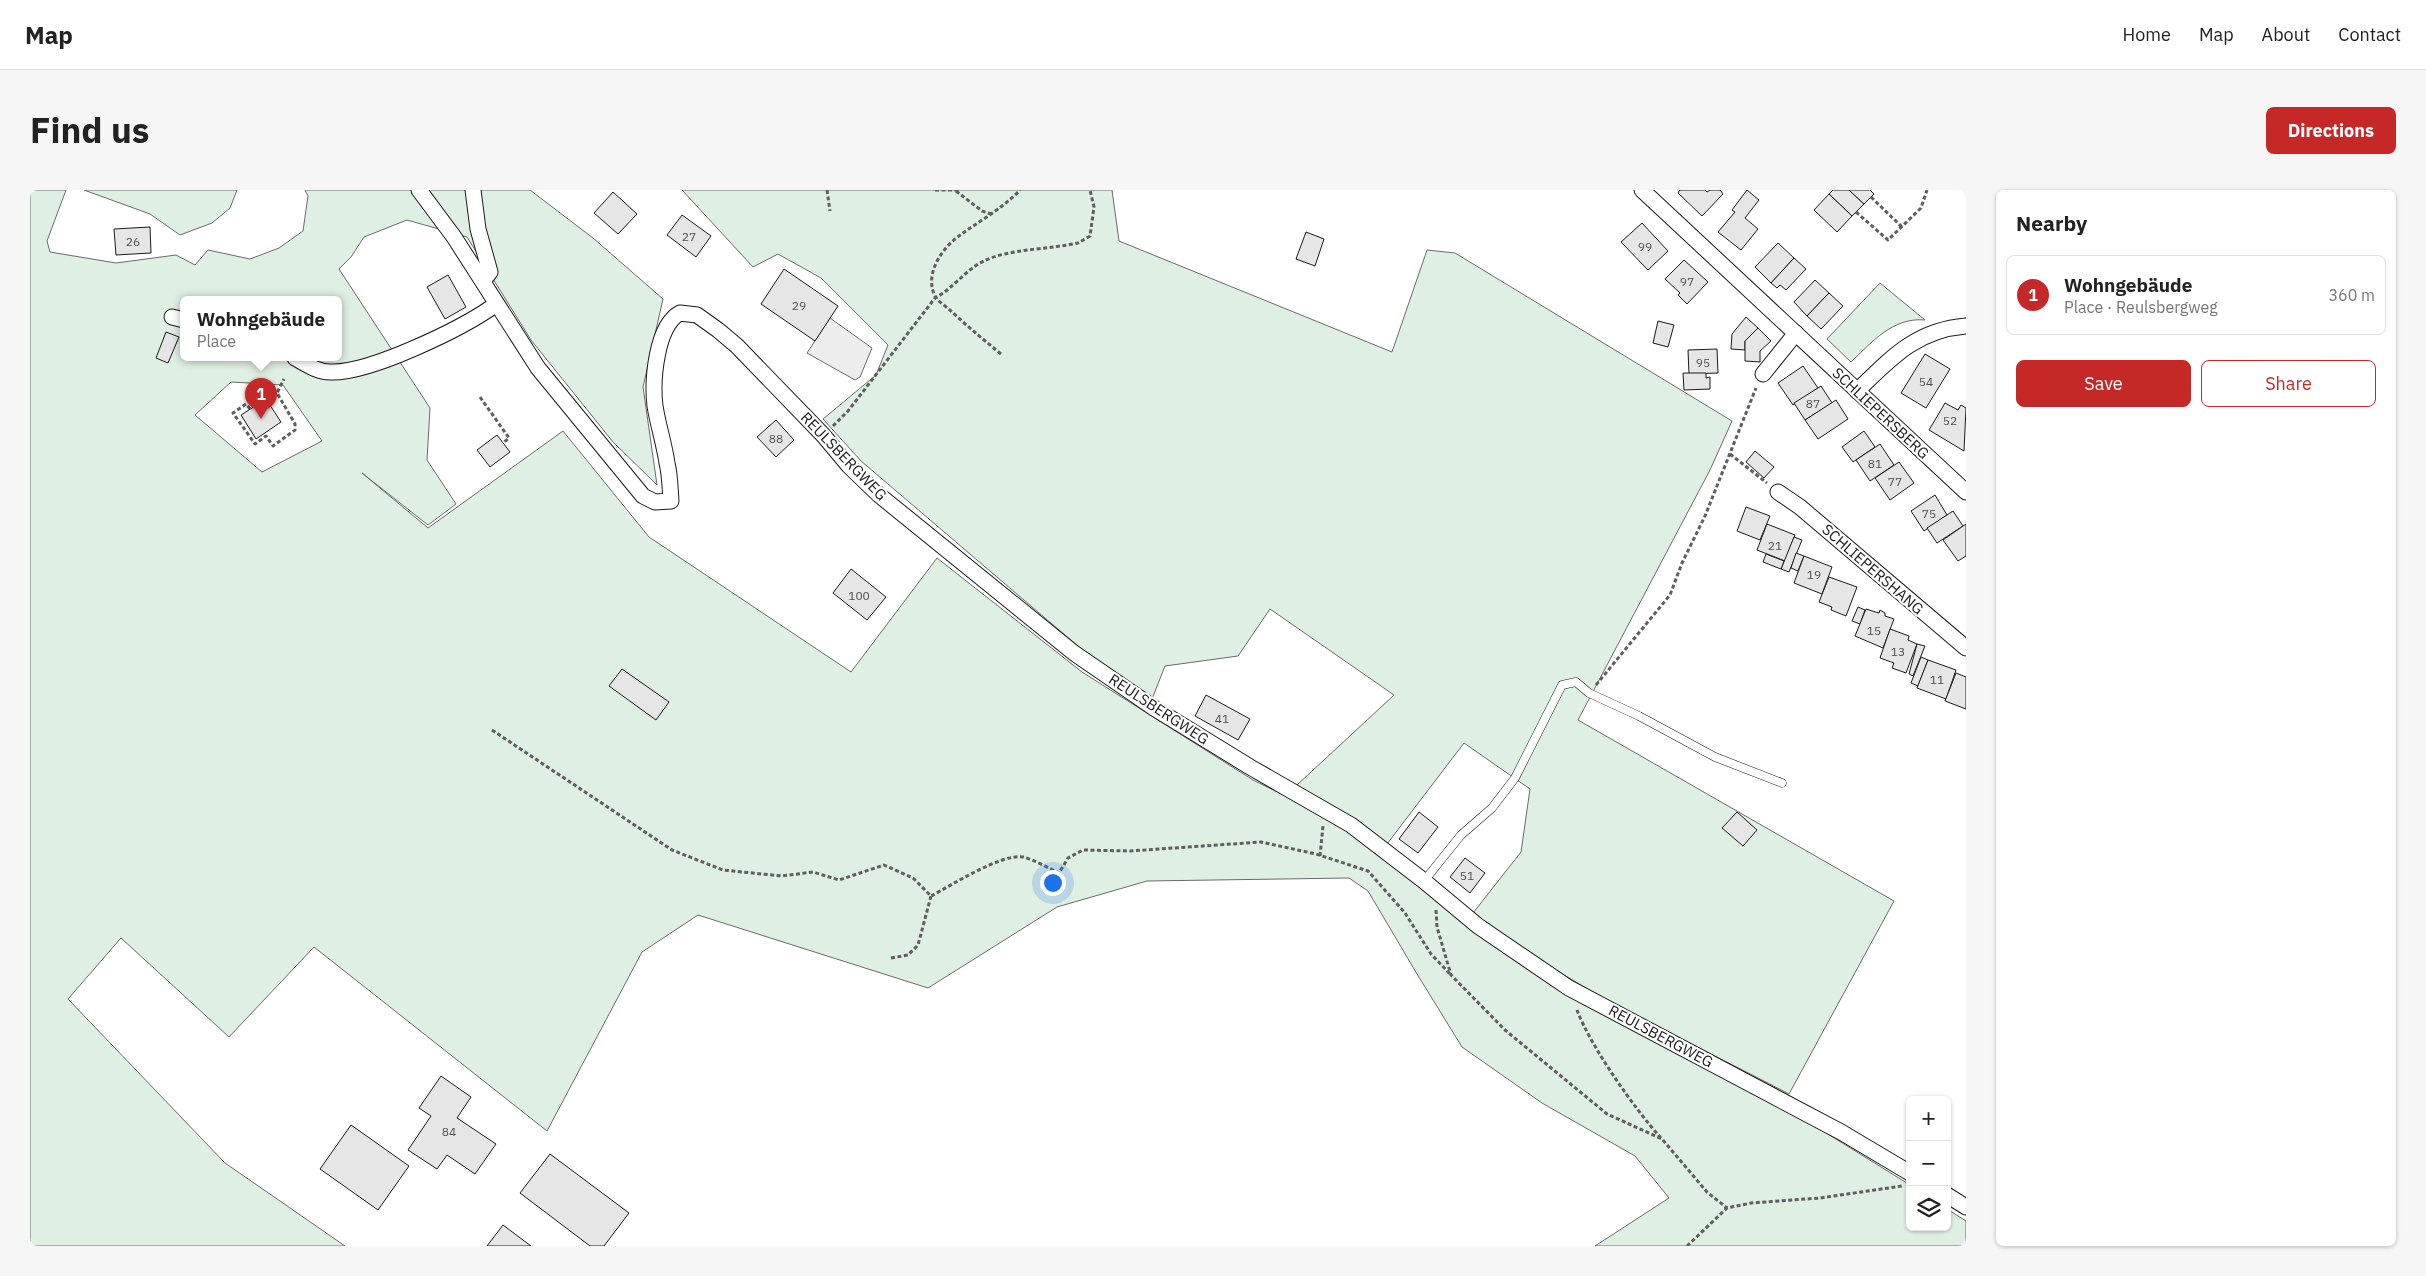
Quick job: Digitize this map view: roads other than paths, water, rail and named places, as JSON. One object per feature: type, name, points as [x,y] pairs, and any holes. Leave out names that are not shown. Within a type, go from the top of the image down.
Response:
[{"type":"street","name":"REULSBERGWEG","points":[[418,190],[482,281],[495,305],[538,368],[643,496],[655,502],[671,501],[667,462],[655,403],[654,383],[658,352],[668,323],[680,313],[697,315],[737,346],[824,435],[849,466],[879,495],[1074,653],[1162,713],[1351,825],[1424,881],[1478,926],[1570,988],[1833,1127],[1906,1170]]},
{"type":"street","points":[[473,190],[478,229],[490,272],[482,281]]},
{"type":"street","name":"SCHLIEPERSBERG","points":[[1642,190],[1966,492]]},
{"type":"street","points":[[301,361],[318,370],[330,372],[361,367],[428,342],[495,305]]},
{"type":"street","points":[[1857,391],[1894,354],[1915,341],[1938,330],[1966,326]]},
{"type":"street","points":[[1763,374],[1796,333]]},
{"type":"street","name":"SCHLIEPERSHANG","points":[[1778,492],[1800,507],[1966,648]]},
{"type":"street","points":[[1951,1198],[1966,1207]]},
{"type":"lane","points":[[1424,881],[1461,835],[1492,808],[1515,778],[1562,685],[1576,682],[1588,693],[1639,716],[1716,757],[1782,783]]},
{"type":"place","name":"Wohngebäude","points":[[261,419]]}]
